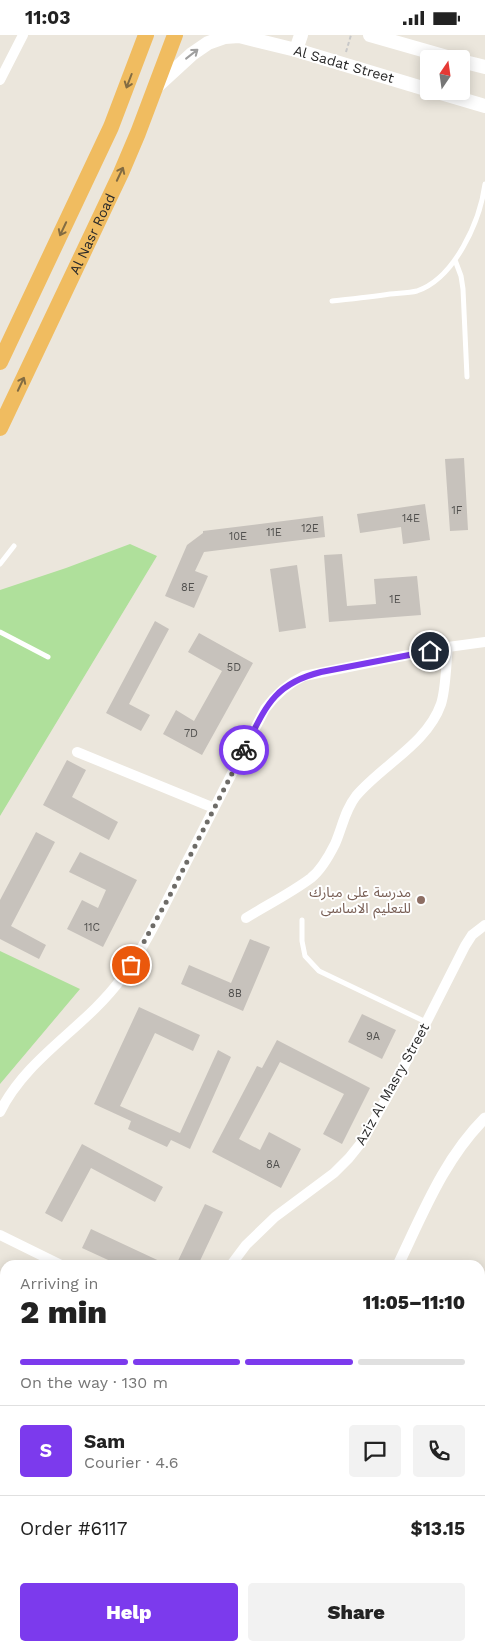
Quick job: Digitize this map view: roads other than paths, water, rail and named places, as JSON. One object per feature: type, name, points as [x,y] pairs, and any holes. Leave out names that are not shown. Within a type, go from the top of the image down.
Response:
[{"type":"highway","name":"Al Nasr Road","points":[[0,362],[111,127],[146,35]]},
{"type":"highway","name":"Al Nasr Road","points":[[0,428],[121,173],[176,35]]},
{"type":"main road","points":[[296,50],[301,35]]},
{"type":"main road","points":[[370,35],[422,50]]},
{"type":"main road","name":"Al Sadat Street","points":[[156,87],[192,53],[208,43],[224,37],[239,36],[296,50],[420,87]]},
{"type":"main road","points":[[470,63],[485,67]]},
{"type":"main road","points":[[465,100],[485,106]]},
{"type":"street","points":[[0,80],[23,35]]},
{"type":"street","points":[[0,1113],[18,1081],[107,996],[131,965],[169,897],[265,709],[275,695],[288,684],[304,676],[448,647],[485,642]]},
{"type":"street","points":[[246,918],[312,878],[325,863],[332,850],[341,824],[355,798],[374,777],[419,738],[441,703],[448,647]]},
{"type":"street","points":[[77,751],[214,808]]},
{"type":"street","name":"Aziz Al Masry Street","points":[[236,1260],[246,1245],[275,1217],[334,1173],[361,1143],[398,1078],[465,945],[472,935],[485,925]]},
{"type":"street","points":[[400,1260],[440,1176],[465,1139],[485,1118]]},
{"type":"street","points":[[0,1235],[51,1260]]},
{"type":"lane","points":[[332,301],[416,291],[433,283],[460,253],[476,220],[485,184]]},
{"type":"lane","points":[[455,260],[461,276],[463,289],[467,377]]},
{"type":"lane","points":[[0,564],[14,546]]},
{"type":"lane","points":[[0,632],[48,657]]},
{"type":"lane","points":[[302,920],[302,941],[306,956],[319,971],[427,1022]]},
{"type":"place","name":"مدرسة على مبارك للتعليم الاساسى","points":[[421,900]]}]
